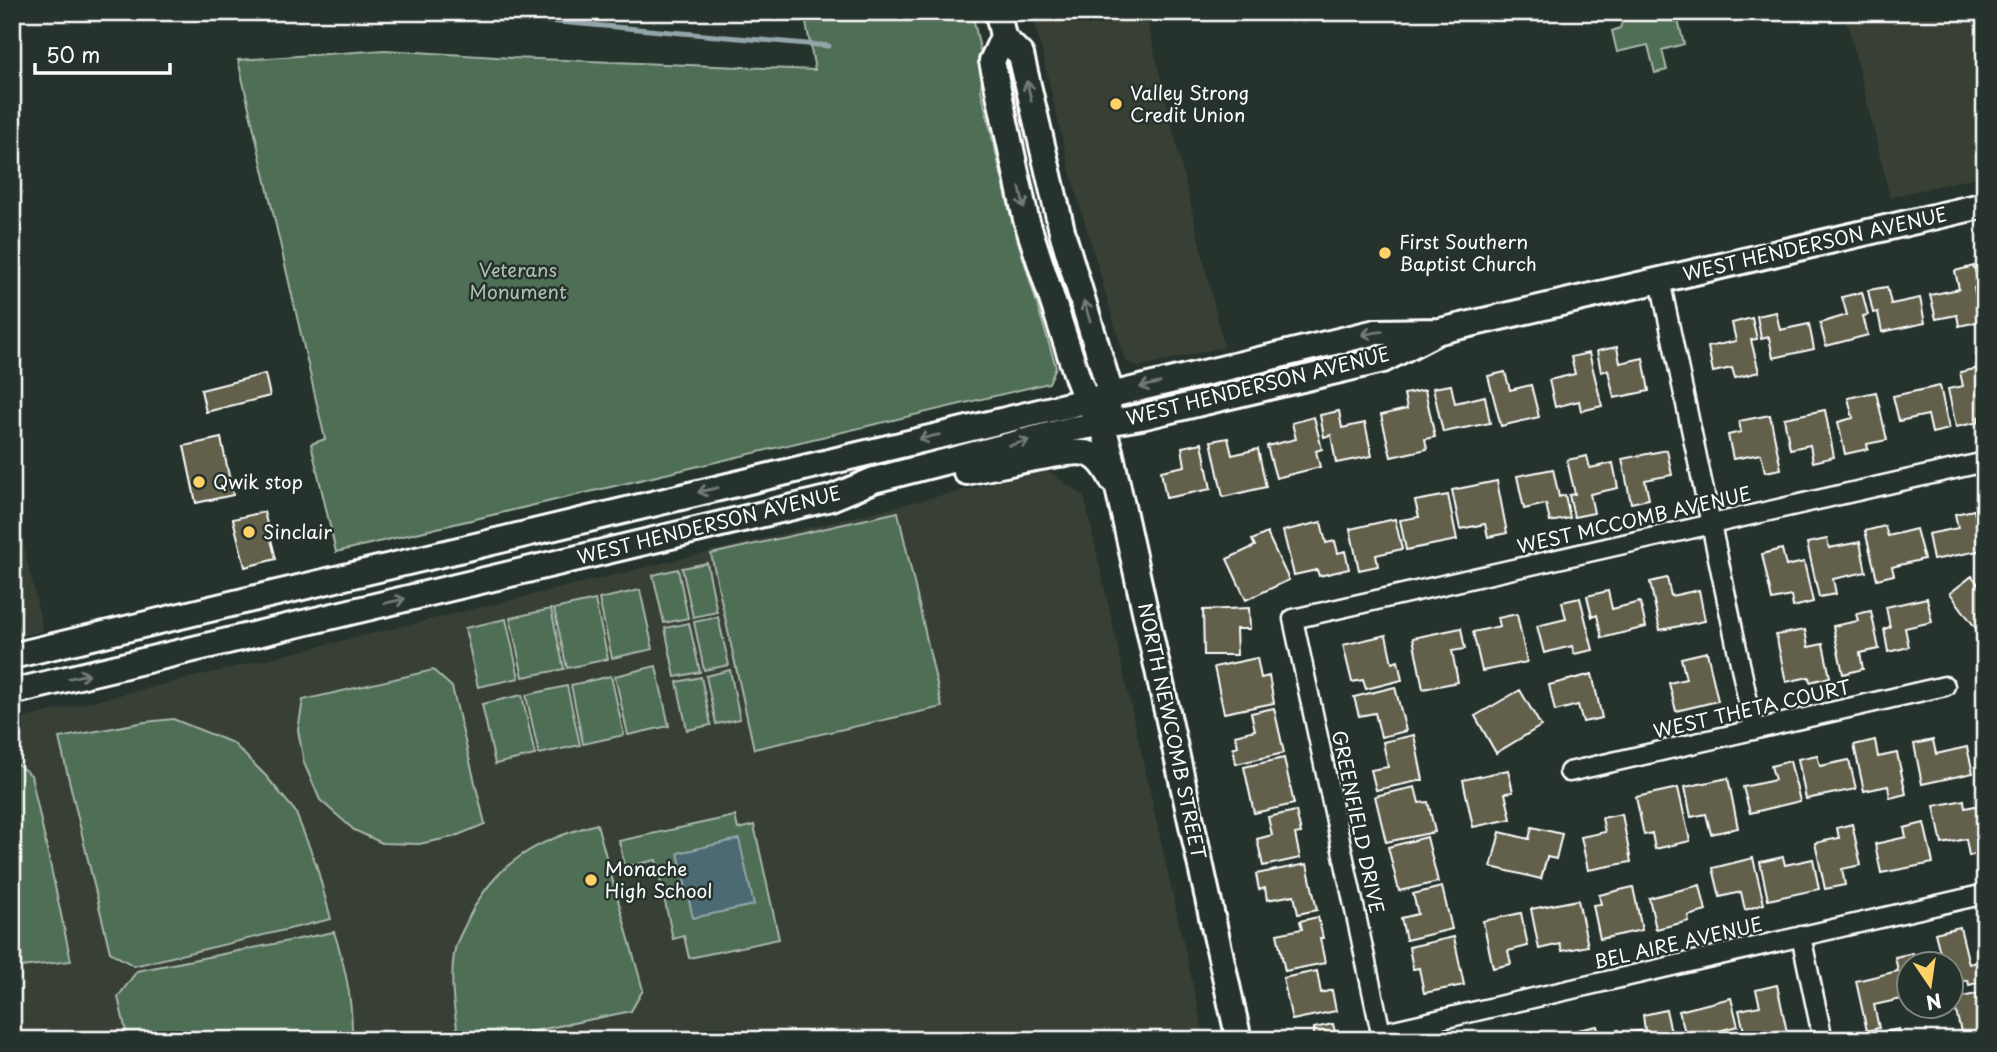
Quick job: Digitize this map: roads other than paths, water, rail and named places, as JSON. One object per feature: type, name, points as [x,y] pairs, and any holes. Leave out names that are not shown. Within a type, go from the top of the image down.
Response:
[{"type":"main road","name":"NORTH NEWCOMB STREET","points":[[998,12],[1003,37],[1021,55],[1063,235],[1111,394]]},
{"type":"main road","name":"NORTH NEWCOMB STREET","points":[[1003,37],[992,61],[1026,219],[1086,400],[1102,424],[1120,493],[1239,1040]]},
{"type":"main road","points":[[998,91],[1019,118],[1032,167],[1052,188]]},
{"type":"main road","name":"WEST HENDERSON AVENUE","points":[[12,656],[1376,332],[1440,331],[1985,205]]},
{"type":"main road","name":"WEST HENDERSON AVENUE","points":[[12,692],[831,498],[874,480],[1072,429],[1141,417],[1382,360],[1440,331]]},
{"type":"main road","points":[[1102,424],[1111,394]]},
{"type":"main road","points":[[831,498],[1078,452],[1086,452],[1096,457],[1107,469],[1120,493]]},
{"type":"main road","points":[[354,611],[365,593],[432,570],[477,562],[518,548],[539,530]]},
{"type":"main road","points":[[111,668],[131,651],[318,602],[328,593],[334,579]]},
{"type":"street","points":[[1660,280],[1754,730]]},
{"type":"street","name":"WEST MCCOMB AVENUE","points":[[1293,619],[1985,462]]},
{"type":"street","name":"GREENFIELD DRIVE","points":[[1293,619],[1381,1033]]},
{"type":"street","name":"WEST THETA COURT","points":[[1569,772],[1945,686]]},
{"type":"street","name":"BEL AIRE AVENUE","points":[[1381,1033],[1985,894]]},
{"type":"street","points":[[1801,936],[1823,1040]]},
{"type":"water","points":[[739,839],[754,905],[693,918],[678,853]]},
{"type":"waterway","points":[[448,12],[829,46]]},
{"type":"place","name":"Valley Strong Credit Union","points":[[1116,104]]},
{"type":"place","name":"First Southern Baptist Church","points":[[1385,253]]},
{"type":"place","name":"Qwik stop","points":[[199,482]]},
{"type":"place","name":"Sinclair","points":[[249,532]]},
{"type":"place","name":"Monache High School","points":[[591,880]]},
{"type":"park label","name":"Veterans Monument","points":[[518,281]]}]
